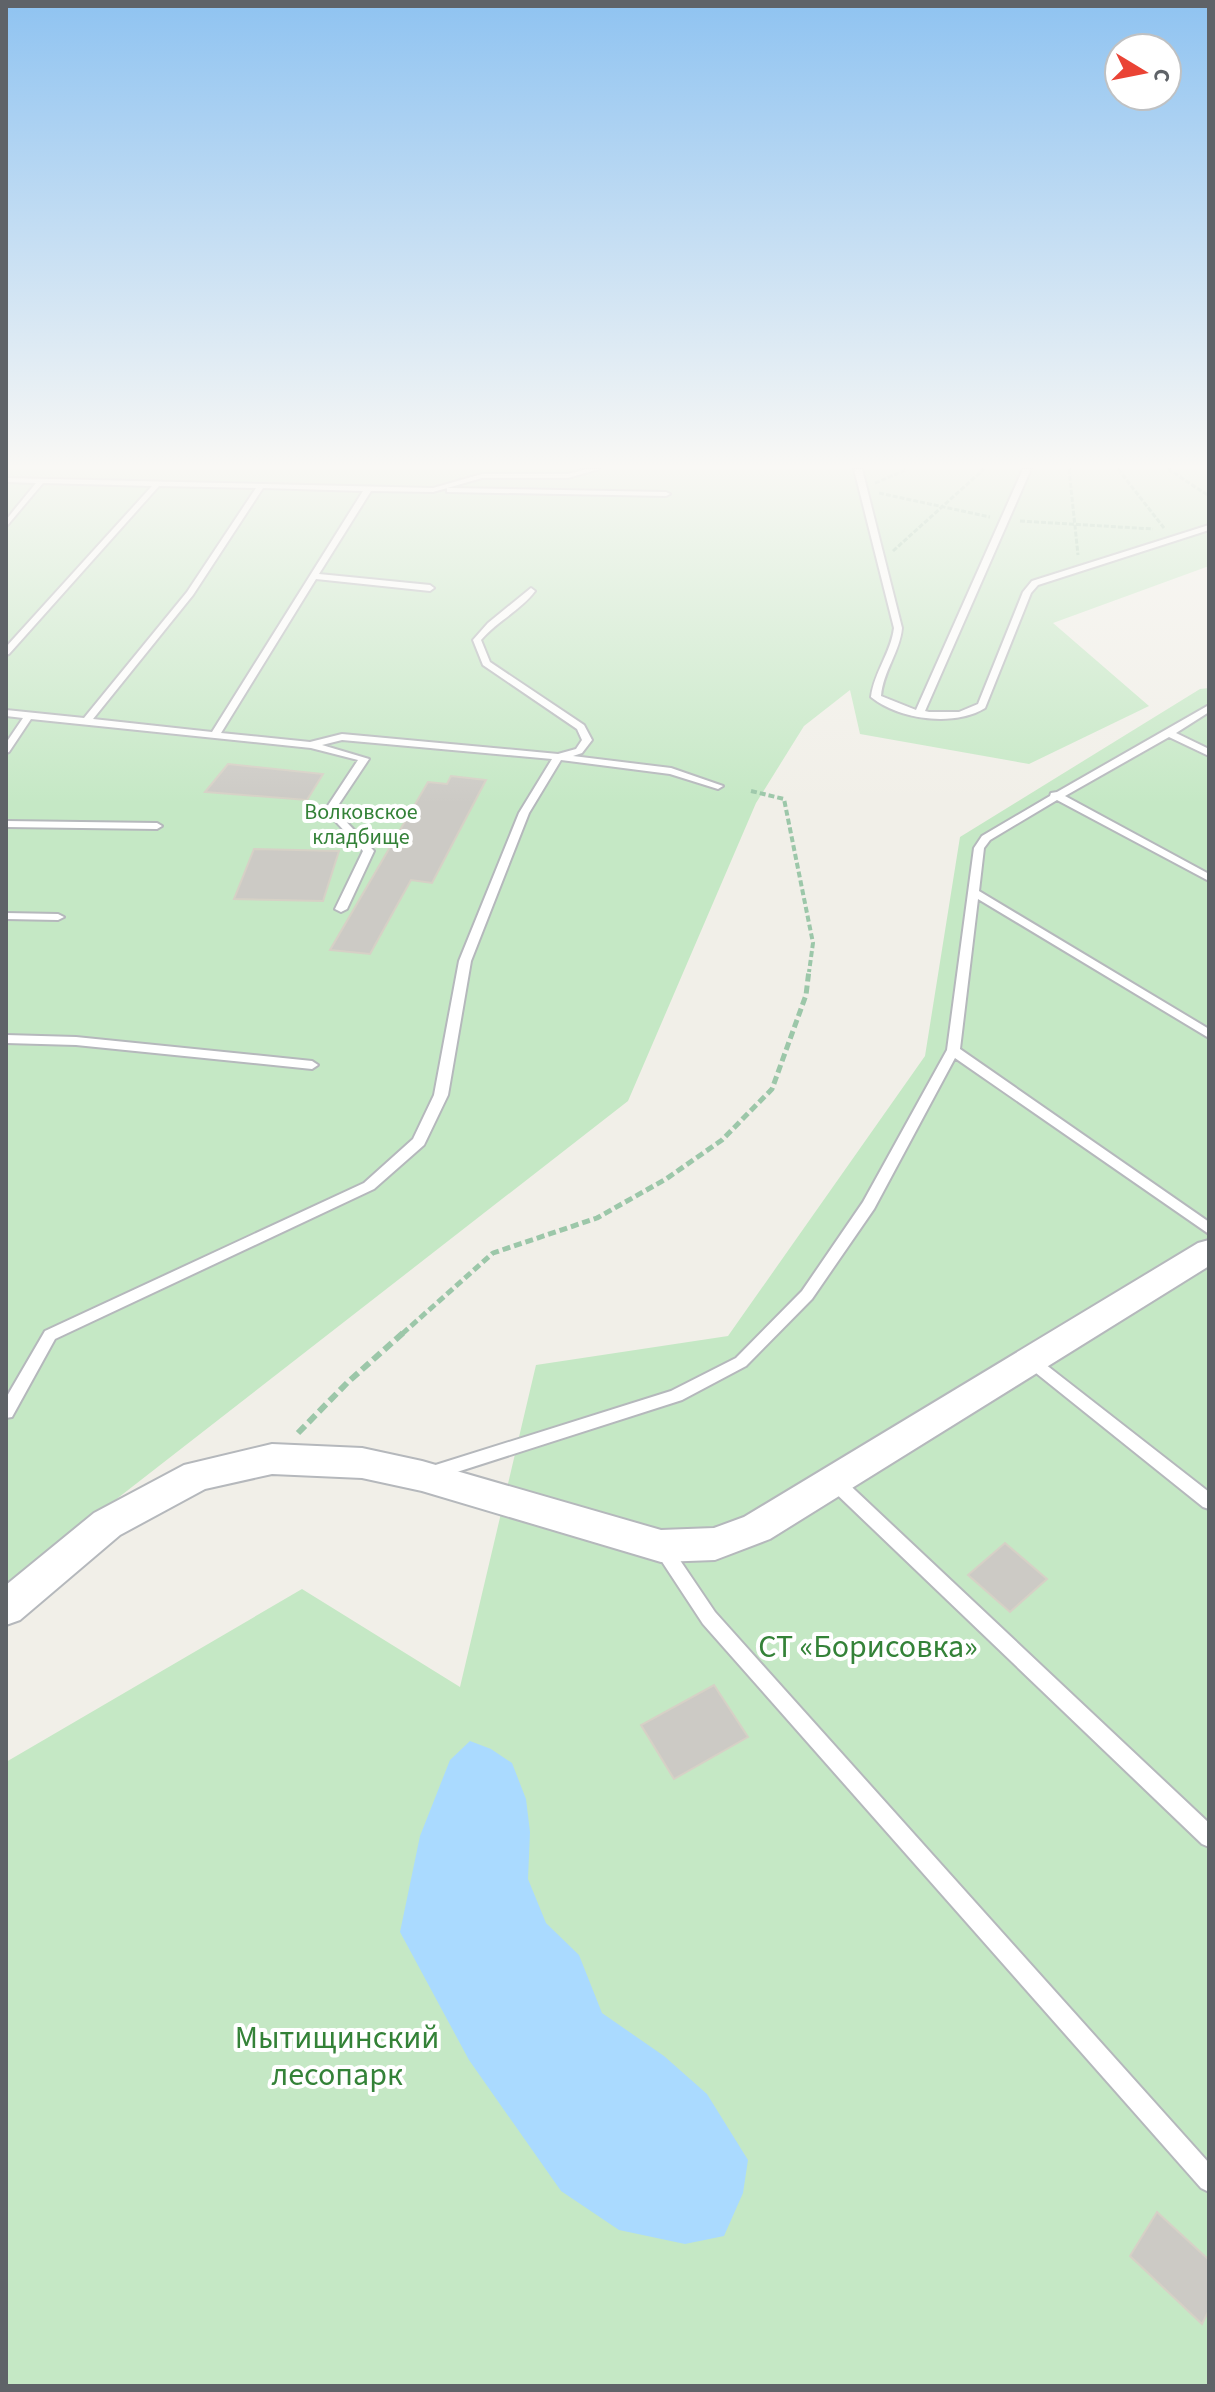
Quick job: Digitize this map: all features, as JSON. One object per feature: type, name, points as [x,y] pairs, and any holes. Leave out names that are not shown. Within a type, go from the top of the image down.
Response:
[{"type":"street","points":[[6,1608],[107,1524],[197,1476],[272,1459],[362,1463],[422,1476],[661,1546],[715,1544],[757,1528],[1209,1251]]},
{"type":"lane","points":[[6,652],[70,581]]},
{"type":"lane","points":[[86,722],[198,581]]},
{"type":"lane","points":[[215,734],[310,581]]},
{"type":"lane","points":[[358,581],[430,588]]},
{"type":"lane","points":[[886,581],[898,628],[898,642],[876,685],[876,697],[889,706],[952,717],[972,714],[982,706],[1027,592],[1035,583],[1042,581]]},
{"type":"lane","points":[[920,712],[978,581]]},
{"type":"lane","points":[[6,1412],[50,1335],[369,1186],[419,1142],[441,1095],[465,961],[524,813],[558,757],[579,751],[587,740],[581,727],[486,663],[477,640],[488,624],[523,602],[531,591]]},
{"type":"lane","points":[[422,1476],[676,1396],[741,1362],[807,1295],[869,1205],[953,1050],[972,891],[979,848],[986,838],[1209,708]]},
{"type":"lane","points":[[6,713],[310,745],[364,759],[330,810],[369,851],[341,909]]},
{"type":"lane","points":[[6,750],[29,715]]},
{"type":"lane","points":[[1169,733],[1209,753]]},
{"type":"lane","points":[[310,745],[342,737],[558,757],[671,771],[718,786]]},
{"type":"lane","points":[[1055,795],[1209,878]]},
{"type":"lane","points":[[6,824],[157,826]]},
{"type":"lane","points":[[972,891],[1209,1034]]},
{"type":"lane","points":[[6,916],[58,917]]},
{"type":"lane","points":[[6,1039],[76,1041],[312,1065]]},
{"type":"lane","points":[[953,1050],[1209,1229]]},
{"type":"lane","points":[[1031,1361],[1209,1502]]},
{"type":"lane","points":[[832,1480],[1209,1837]]},
{"type":"lane","points":[[661,1546],[709,1618],[1209,2180]]},
{"type":"path","points":[[272,1459],[348,1382],[493,1253],[597,1218],[666,1179],[722,1140],[772,1089],[806,995],[813,943],[784,799],[751,791]]},
{"type":"green space","name":"Волковское кладбище","points":[[6,581],[1169,581],[1053,623],[1149,706],[1029,764],[860,734],[850,690],[804,726],[756,803],[628,1101],[6,1585]]},
{"type":"green space","points":[[1209,688],[1209,2386],[6,2386],[6,1762],[302,1589],[460,1687],[536,1365],[728,1336],[925,1056],[960,837],[1200,689]]},
{"type":"water","points":[[470,1741],[491,1749],[512,1763],[526,1799],[530,1832],[528,1879],[546,1923],[579,1955],[602,2013],[664,2056],[707,2094],[748,2160],[743,2193],[724,2236],[685,2244],[619,2230],[561,2191],[469,2060],[400,1932],[420,1836],[450,1760]]},
{"type":"building","points":[[228,764],[323,774],[307,800],[205,792]]},
{"type":"building","points":[[451,776],[486,780],[432,883],[411,880],[370,954],[330,950],[428,782],[447,784]]},
{"type":"building","points":[[254,849],[339,851],[323,901],[234,899]]},
{"type":"building","points":[[1005,1543],[1047,1579],[1010,1612],[968,1575]]},
{"type":"building","points":[[714,1685],[748,1737],[674,1779],[641,1725]]},
{"type":"building","points":[[1157,2212],[1209,2260],[1209,2310],[1202,2324],[1130,2256]]},
{"type":"park label","name":"СТ «Борисовка»","points":[[868,1646]]},
{"type":"park label","name":"Мытищинский лесопарк","points":[[337,2056]]}]
